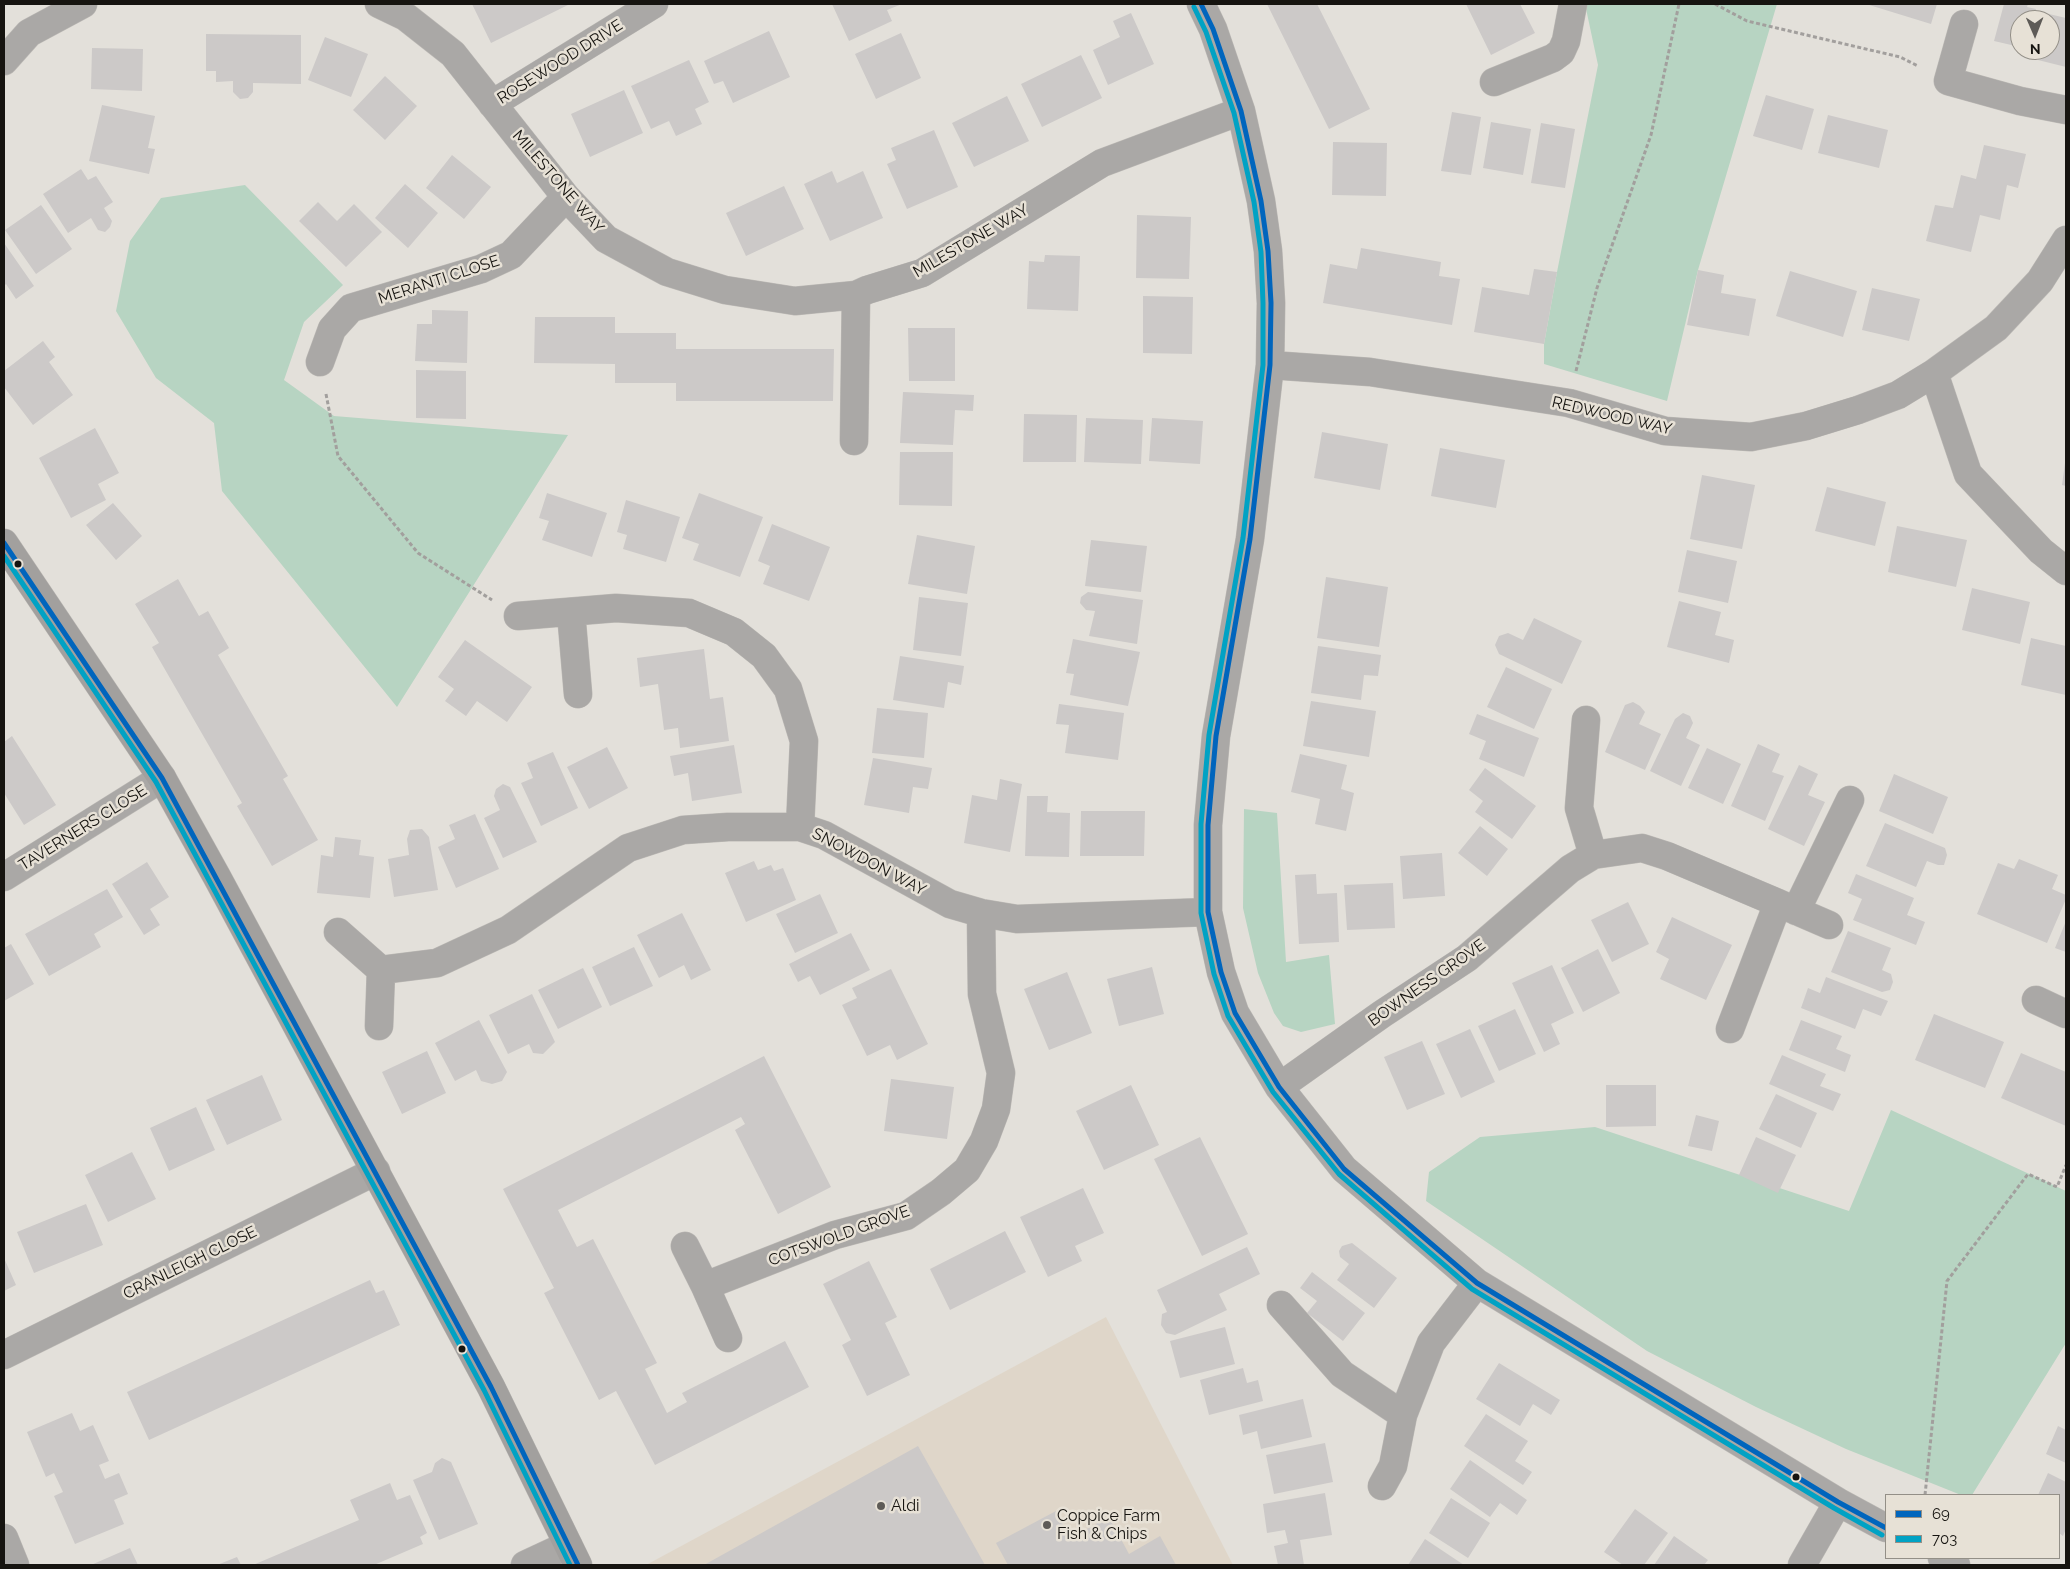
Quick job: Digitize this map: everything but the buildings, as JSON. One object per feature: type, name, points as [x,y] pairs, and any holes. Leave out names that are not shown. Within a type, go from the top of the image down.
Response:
[{"type":"main road","points":[[4,543],[162,778],[491,1387],[573,1555]]},
{"type":"street","points":[[4,61],[29,33],[83,4]]},
{"type":"street","name":"MILESTONE WAY","points":[[379,4],[406,16],[453,54],[566,197],[606,238],[667,272],[725,290],[795,301],[856,295],[922,273],[1102,163],[1241,111]]},
{"type":"street","name":"ROSEWOOD DRIVE","points":[[492,104],[654,4]]},
{"type":"street","points":[[1202,4],[1213,29],[1241,111],[1261,201],[1268,251],[1271,302],[1270,366],[1250,539],[1216,736],[1208,825],[1208,912],[1221,972],[1235,1013],[1279,1087],[1344,1169],[1477,1283],[1838,1502],[1885,1527]]},
{"type":"street","points":[[1494,82],[1553,58],[1561,52],[1566,41],[1573,4]]},
{"type":"street","points":[[1964,24],[1948,81],[2020,101],[2066,110]]},
{"type":"street","name":"MERANTI CLOSE","points":[[320,362],[332,329],[351,308],[481,269],[511,255],[566,197]]},
{"type":"street","name":"REDWOOD WAY","points":[[1270,366],[1370,372],[1569,404],[1665,431],[1750,438],[1806,426],[1858,410],[1898,395],[1934,373],[1996,328],[2040,281],[2066,240]]},
{"type":"street","points":[[854,441],[856,295]]},
{"type":"street","points":[[1934,373],[1968,474],[2040,551],[2066,572]]},
{"type":"street","points":[[518,616],[616,608],[689,613],[734,632],[764,656],[788,689],[804,741],[800,826]]},
{"type":"street","points":[[570,612],[578,694]]},
{"type":"street","points":[[1586,720],[1579,808],[1593,855]]},
{"type":"street","name":"TAVERNERS CLOSE","points":[[4,877],[162,778]]},
{"type":"street","points":[[1730,1029],[1787,907],[1850,800]]},
{"type":"street","name":"SNOWDON WAY","points":[[382,970],[437,963],[508,930],[628,848],[683,830],[800,826],[824,835],[950,904],[981,913],[1017,919],[1208,912]]},
{"type":"street","name":"BOWNESS GROVE","points":[[1279,1087],[1382,1014],[1467,958],[1570,869],[1593,855],[1642,848],[1667,856],[1829,926]]},
{"type":"street","name":"COTSWOLD GROVE","points":[[705,1286],[835,1235],[906,1216],[941,1192],[967,1170],[984,1141],[996,1109],[1001,1073],[982,994],[981,913]]},
{"type":"street","points":[[338,932],[382,970],[379,1026]]},
{"type":"street","points":[[2036,1000],[2066,1014]]},
{"type":"street","name":"CRANLEIGH CLOSE","points":[[4,1355],[376,1171]]},
{"type":"street","points":[[684,1246],[705,1286],[728,1338]]},
{"type":"street","points":[[1382,1486],[1393,1466],[1403,1415],[1430,1343],[1477,1283]]},
{"type":"street","points":[[1281,1305],[1342,1374],[1403,1415]]},
{"type":"street","points":[[1802,1565],[1838,1502]]},
{"type":"street","points":[[4,1538],[15,1565]]},
{"type":"street","points":[[525,1565],[573,1555]]},
{"type":"street","points":[[1944,1559],[1956,1565]]},
{"type":"path","points":[[1569,404],[1597,288],[1652,135],[1679,4]]},
{"type":"path","points":[[1716,4],[1746,21],[1900,57],[1948,81]]},
{"type":"path","points":[[320,362],[338,456],[418,553],[518,616]]},
{"type":"path","points":[[1925,1494],[1947,1282],[2028,1174],[2057,1187],[2066,1165]]},
{"type":"shaded area","points":[[1106,1317],[1233,1565],[646,1565]]},
{"type":"green space","points":[[1585,4],[1777,4],[1698,270],[1667,401],[1544,364],[1544,344],[1557,272],[1598,65]]},
{"type":"green space","points":[[245,185],[343,285],[304,322],[284,380],[334,416],[568,435],[397,707],[222,491],[214,423],[156,378],[116,311],[130,241],[161,198]]},
{"type":"green space","points":[[1244,809],[1277,813],[1286,962],[1329,955],[1335,1024],[1301,1032],[1283,1026],[1274,1013],[1258,973],[1243,908]]},
{"type":"green space","points":[[1891,1110],[2066,1191],[2066,1343],[1973,1494],[1958,1494],[1846,1449],[1756,1407],[1647,1351],[1426,1201],[1429,1172],[1480,1137],[1595,1127],[1849,1211]]},
{"type":"transit line","name":"69","points":[[1201,4],[1213,29],[1241,111],[1261,201],[1268,251],[1271,303],[1270,365],[1250,539],[1216,736],[1208,825],[1208,912],[1221,972],[1235,1013],[1279,1087],[1344,1169],[1477,1283],[1838,1502],[1885,1527]]},
{"type":"transit line","name":"703","points":[[1194,7],[1206,32],[1234,113],[1254,202],[1261,252],[1263,303],[1263,365],[1243,538],[1209,735],[1201,824],[1201,913],[1214,974],[1228,1016],[1273,1092],[1339,1174],[1472,1289],[1834,1508],[1882,1535]]},
{"type":"transit line","name":"69","points":[[4,543],[162,778],[491,1387],[578,1565]]},
{"type":"transit line","name":"703","points":[[4,556],[156,782],[484,1390],[570,1565]]},
{"type":"place","name":"Aldi","points":[[881,1506]]},
{"type":"place","name":"Coppice Farm Fish & Chips","points":[[1047,1525]]}]
